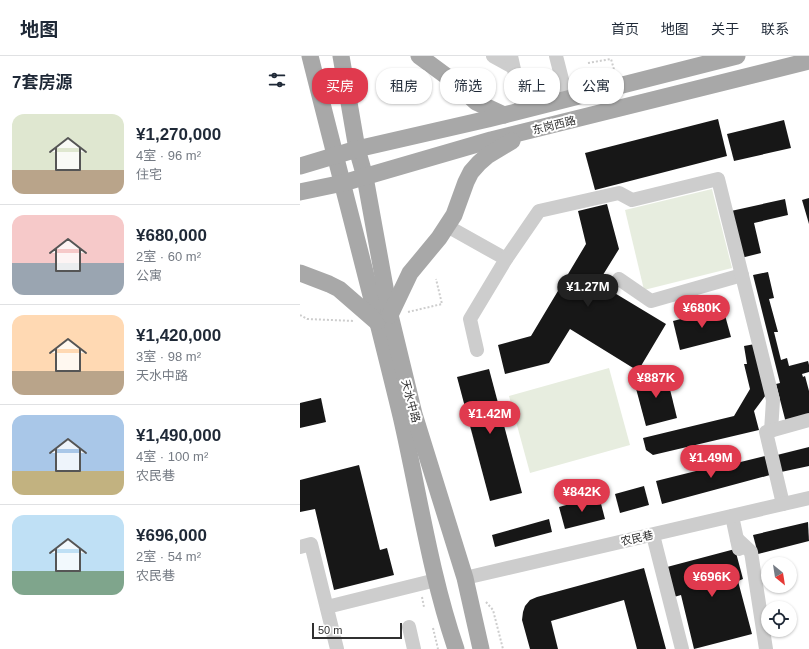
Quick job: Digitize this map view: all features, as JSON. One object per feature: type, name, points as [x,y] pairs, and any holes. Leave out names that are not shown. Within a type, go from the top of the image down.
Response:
[{"type":"main road","name":"天水中路","points":[[310,56],[343,183],[465,578],[472,608]]},
{"type":"main road","name":"天水中路","points":[[341,56],[357,148],[365,176],[384,318],[401,417],[436,580],[446,618]]},
{"type":"main road","points":[[419,56],[454,81],[476,102],[504,115]]},
{"type":"main road","name":"东岗西路","points":[[300,166],[357,148],[504,115],[737,56]]},
{"type":"main road","name":"东岗西路","points":[[300,192],[343,183],[491,140],[809,61]]},
{"type":"main road","points":[[300,273],[339,289],[384,318],[410,273],[448,226],[454,215],[466,182],[478,163],[505,144],[535,131],[555,125]]},
{"type":"main road","points":[[472,608],[481,649]]},
{"type":"main road","points":[[446,618],[456,649]]},
{"type":"street","points":[[493,56],[512,61],[523,110]]},
{"type":"street","points":[[556,56],[567,99]]},
{"type":"street","points":[[477,350],[470,319],[506,259],[539,210],[619,193],[632,200],[718,179],[773,400],[771,430]]},
{"type":"street","points":[[448,226],[506,259]]},
{"type":"street","points":[[619,279],[651,301],[742,275]]},
{"type":"street","points":[[783,504],[766,432],[809,420]]},
{"type":"street","name":"农民巷","points":[[465,578],[809,498]]},
{"type":"street","points":[[732,516],[740,553]]},
{"type":"street","points":[[653,535],[682,649]]},
{"type":"street","points":[[737,539],[751,552],[766,649]]},
{"type":"street","points":[[300,547],[311,544],[337,649]]},
{"type":"street","points":[[327,607],[436,580]]},
{"type":"street","name":"天水中路","points":[[472,608],[485,649]]},
{"type":"street","name":"天水中路","points":[[446,618],[452,649]]},
{"type":"street","points":[[409,627],[414,649]]},
{"type":"path","points":[[588,63],[611,59]]},
{"type":"path","points":[[384,318],[442,304],[436,279]]},
{"type":"path","points":[[300,315],[307,319],[354,321]]},
{"type":"shaded area","points":[[712,189],[732,268],[644,290],[625,210]]},
{"type":"shaded area","points":[[609,368],[630,445],[530,473],[509,396]]},
{"type":"building","points":[[718,119],[727,156],[595,190],[585,153]]},
{"type":"building","points":[[784,120],[791,148],[734,161],[727,134]]},
{"type":"building","points":[[809,198],[809,224],[802,200]]},
{"type":"building","points":[[785,199],[788,215],[754,223],[761,253],[741,258],[731,211]]},
{"type":"building","points":[[607,204],[619,249],[598,283],[666,324],[638,371],[570,329],[549,363],[505,374],[498,345],[531,336],[586,244],[578,211]]},
{"type":"building","points":[[768,272],[774,298],[769,299],[778,332],[774,332],[781,360],[787,358],[789,366],[808,361],[809,365],[809,372],[802,374],[803,377],[805,376],[809,391],[809,417],[786,423],[776,384],[780,383],[753,275]]},
{"type":"building","points":[[723,308],[731,337],[680,350],[673,321]]},
{"type":"building","points":[[755,344],[768,392],[754,411],[759,430],[653,455],[646,450],[643,438],[734,416],[750,389],[744,364],[747,364],[744,346]]},
{"type":"building","points":[[489,369],[522,493],[490,501],[457,377]]},
{"type":"building","points":[[666,373],[677,418],[646,426],[634,381]]},
{"type":"building","points":[[321,398],[326,422],[300,428],[300,403]]},
{"type":"building","points":[[809,447],[809,466],[781,472],[777,455]]},
{"type":"building","points":[[765,456],[770,475],[662,504],[656,481]]},
{"type":"building","points":[[359,465],[380,550],[387,548],[394,575],[334,590],[315,509],[300,512],[300,480]]},
{"type":"building","points":[[644,486],[649,505],[620,513],[615,494]]},
{"type":"building","points":[[599,496],[605,519],[565,529],[559,507]]},
{"type":"building","points":[[549,519],[552,532],[495,547],[492,535]]},
{"type":"building","points":[[808,522],[809,541],[758,554],[753,535]]},
{"type":"building","points":[[735,549],[743,579],[738,581],[752,634],[694,649],[681,595],[674,597],[667,567]]},
{"type":"building","points":[[644,568],[666,649],[637,649],[624,600],[551,621],[558,649],[530,649],[522,620],[525,606],[530,600]]}]
